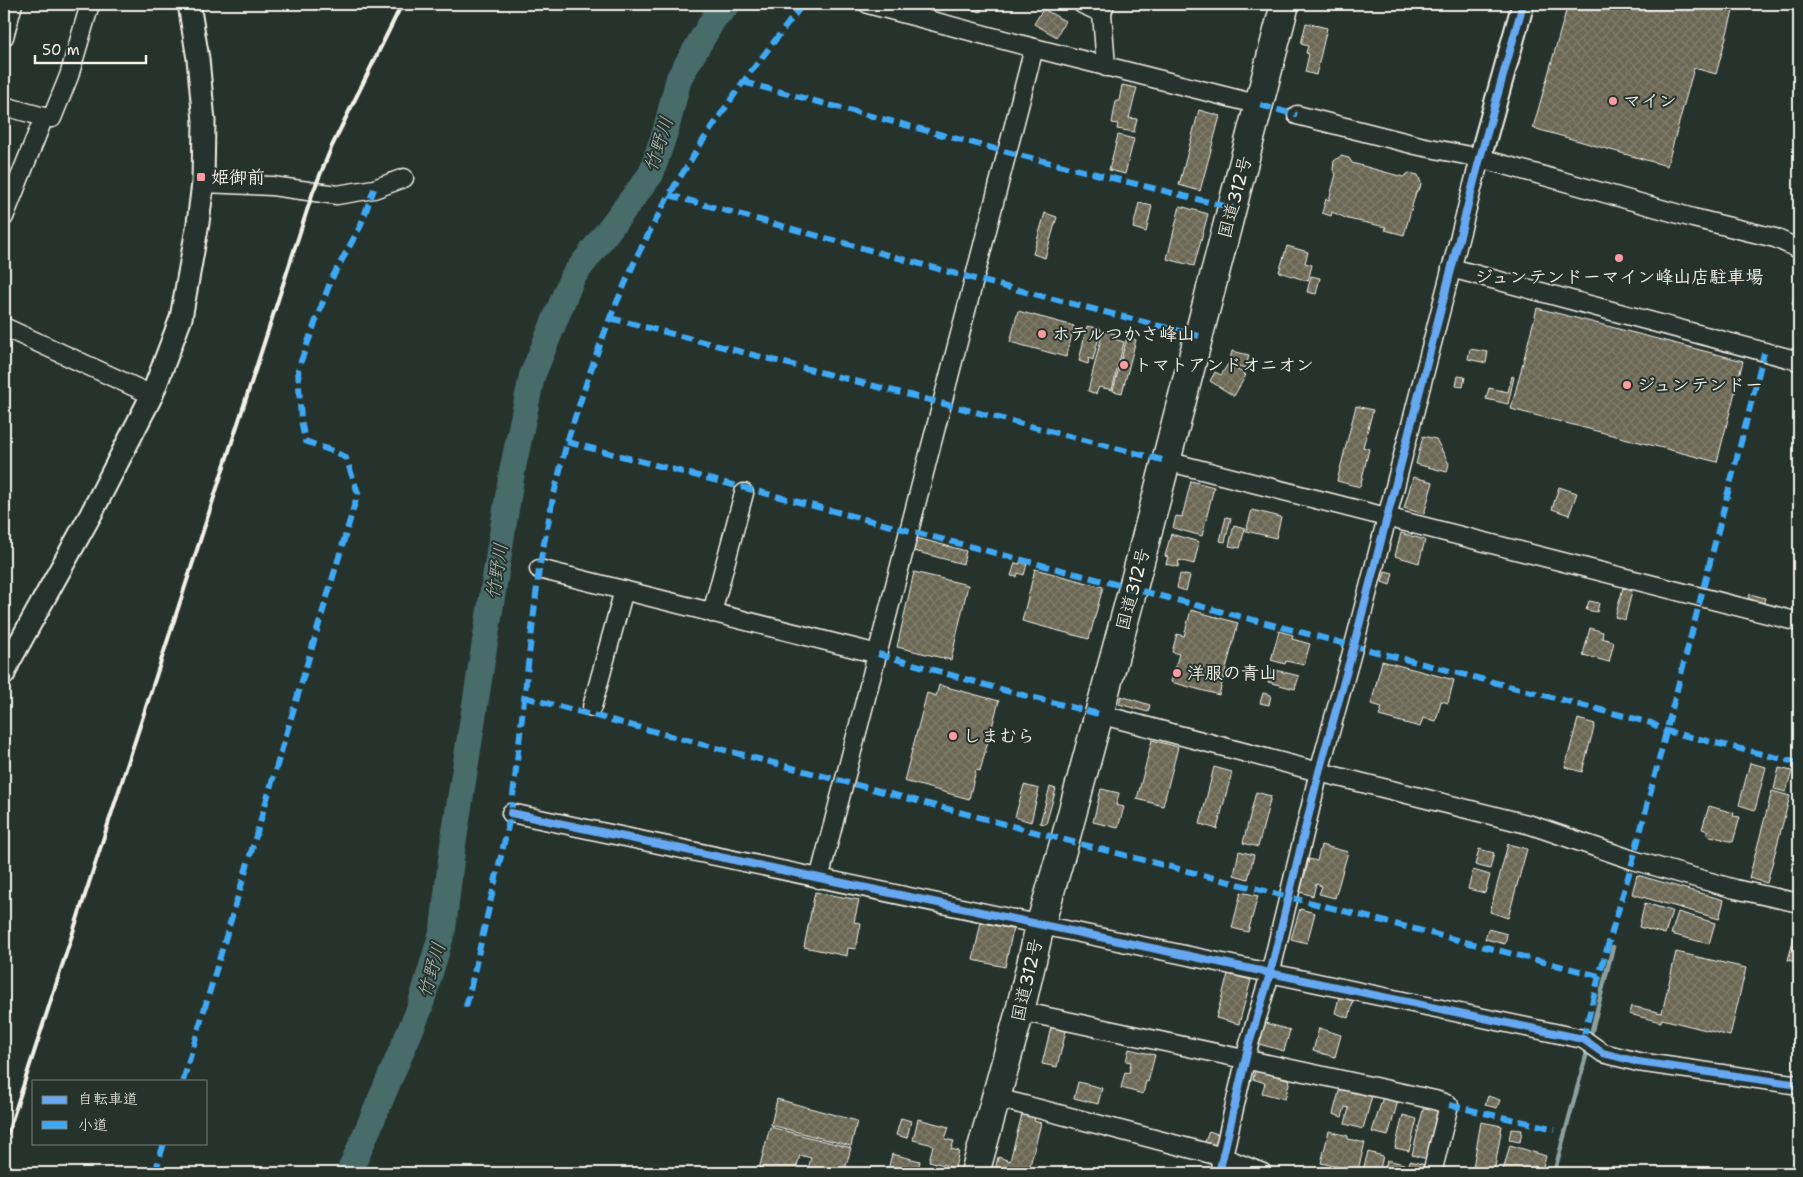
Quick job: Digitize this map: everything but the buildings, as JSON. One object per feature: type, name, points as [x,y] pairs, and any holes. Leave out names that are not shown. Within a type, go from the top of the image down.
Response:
[{"type":"highway","name":"国道312号","points":[[975,1173],[997,1098],[1040,926],[1099,714],[1285,4]]},
{"type":"street","points":[[4,37],[12,4]]},
{"type":"street","points":[[4,106],[52,118],[69,76],[90,4]]},
{"type":"street","points":[[5,666],[91,514],[152,395],[181,318],[203,183],[204,121],[198,59],[189,4]]},
{"type":"street","points":[[868,4],[1260,105]]},
{"type":"street","points":[[1082,4],[1104,8],[1106,66]]},
{"type":"street","points":[[1221,1165],[1246,1058],[1270,974],[1318,772],[1354,645],[1385,518],[1480,158],[1523,4]]},
{"type":"street","points":[[819,879],[1034,48]]},
{"type":"street","points":[[1297,115],[1420,146],[1480,158],[1693,218],[1775,238],[1799,249]]},
{"type":"street","points":[[4,217],[44,116]]},
{"type":"street","points":[[203,183],[272,186],[337,195],[374,189],[404,178]]},
{"type":"street","points":[[1451,268],[1799,361]]},
{"type":"street","points":[[4,327],[152,395]]},
{"type":"street","points":[[1166,461],[1799,622]]},
{"type":"street","points":[[712,612],[744,493]]},
{"type":"street","points":[[539,569],[878,654]]},
{"type":"street","points":[[592,707],[624,590]]},
{"type":"street","points":[[1099,714],[1318,772],[1531,825],[1651,865],[1735,889],[1799,903]]},
{"type":"street","points":[[511,813],[1583,1039],[1603,1052],[1638,1062],[1799,1085]]},
{"type":"street","points":[[1020,1011],[1246,1058],[1435,1100],[1449,1105],[1432,1173]]},
{"type":"street","points":[[997,1098],[1221,1165],[1263,1173]]},
{"type":"waterway","name":"竹野川","points":[[349,1173],[419,1010],[443,929],[452,851],[512,472],[532,376],[572,278],[651,174],[666,129],[679,78],[714,18],[728,4]]},
{"type":"waterway","points":[[1590,1038],[1613,947]]},
{"type":"waterway","points":[[1554,1173],[1588,1049]]},
{"type":"railway","points":[[4,1145],[313,192],[332,146],[402,4]]},
{"type":"marked path","points":[[466,1007],[511,813],[539,569],[553,498],[567,442],[589,375],[610,318],[638,254],[669,195],[743,82],[803,4]]},
{"type":"marked path","points":[[743,82],[1007,152],[1233,208]]},
{"type":"marked path","points":[[1260,105],[1297,115]]},
{"type":"marked path","points":[[183,1080],[358,493],[346,458],[305,441],[301,420],[298,369],[331,280],[360,227],[374,189]]},
{"type":"marked path","points":[[669,195],[975,279],[1199,336]]},
{"type":"marked path","points":[[610,318],[1166,461]]},
{"type":"marked path","points":[[1583,1039],[1599,976],[1633,860],[1764,353]]},
{"type":"marked path","points":[[567,442],[1651,723],[1666,731],[1799,763]]},
{"type":"marked path","points":[[878,654],[1007,691],[1099,714]]},
{"type":"marked path","points":[[524,697],[1065,840],[1599,976]]},
{"type":"marked path","points":[[1449,1105],[1555,1129]]},
{"type":"marked path","points":[[155,1173],[164,1144]]},
{"type":"cycle path","points":[[1219,1173],[1249,1044],[1270,974],[1319,772],[1354,645],[1480,158],[1523,4]]},
{"type":"cycle path","points":[[511,813],[1583,1039],[1603,1053],[1638,1062],[1799,1085]]},
{"type":"place","name":"マイン","points":[[1613,101]]},
{"type":"place","name":"姫御前","points":[[201,177]]},
{"type":"place","name":"ジュンテンドーマイン峰山店駐車場","points":[[1619,258]]},
{"type":"place","name":"ホテルつかさ峰山","points":[[1042,334]]},
{"type":"place","name":"トマトアンドオニオン","points":[[1124,365]]},
{"type":"place","name":"ジュンテンドー","points":[[1627,385]]},
{"type":"place","name":"洋服の青山","points":[[1177,673]]},
{"type":"place","name":"しまむら","points":[[953,736]]}]
